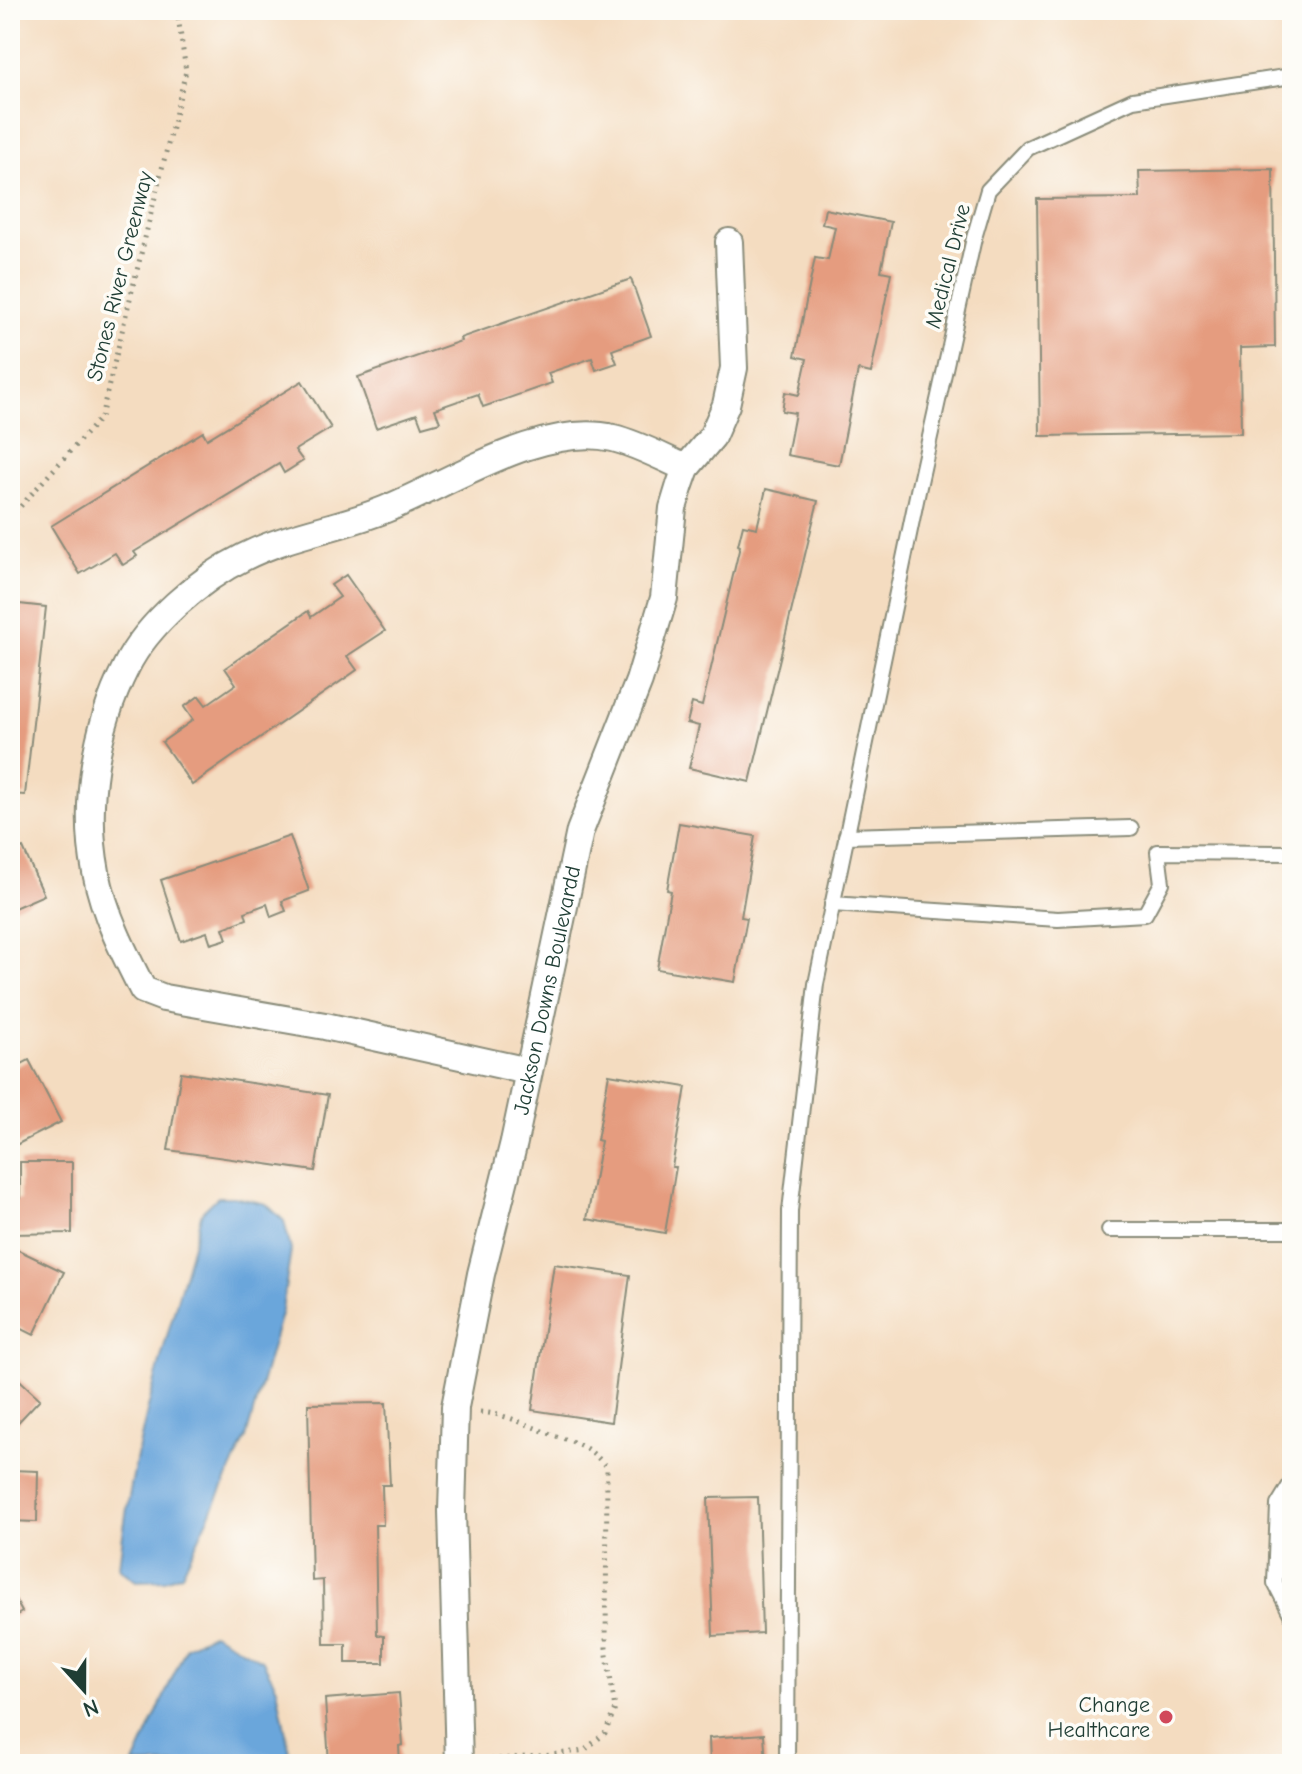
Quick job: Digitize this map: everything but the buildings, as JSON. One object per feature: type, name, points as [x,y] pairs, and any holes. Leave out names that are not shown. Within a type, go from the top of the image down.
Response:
[{"type":"street","name":"Jackson Downs Boulevardd","points":[[459,1763],[452,1511],[455,1411],[481,1274],[514,1142],[580,831],[639,681],[664,598],[673,508],[686,468],[712,437],[726,405],[734,368],[729,242]]},
{"type":"street","points":[[528,1071],[325,1026],[164,998],[143,990],[107,910],[96,872],[90,808],[105,718],[127,664],[157,624],[196,587],[242,557],[296,536],[356,521],[413,498],[468,469],[525,447],[567,437],[612,438],[686,468]]},
{"type":"lane","name":"Medical Drive","points":[[787,1764],[790,1211],[816,984],[918,491],[974,238],[988,190],[1028,148],[1133,100],[1292,76]]},
{"type":"lane","points":[[846,836],[1131,828]]},
{"type":"lane","points":[[832,904],[1058,919],[1145,914],[1162,883],[1158,852],[1292,853]]},
{"type":"lane","points":[[1109,1230],[1292,1230]]},
{"type":"lane","points":[[1292,1482],[1278,1505],[1275,1583],[1292,1616]]},
{"type":"path","name":"Stones River Greenway","points":[[10,518],[101,417],[186,71],[177,10]]},
{"type":"path","points":[[455,1411],[496,1414],[533,1425],[579,1443],[596,1454],[607,1468],[606,1648],[615,1709],[605,1733],[585,1750],[459,1763]]},
{"type":"water","points":[[218,1197],[266,1204],[284,1221],[291,1250],[282,1310],[246,1438],[182,1574],[165,1580],[136,1581],[119,1568],[142,1433],[202,1212]]},
{"type":"water","points":[[213,1633],[263,1661],[277,1688],[292,1764],[134,1764],[186,1647]]},
{"type":"place","name":"Change Healthcare","points":[[1166,1717]]}]
